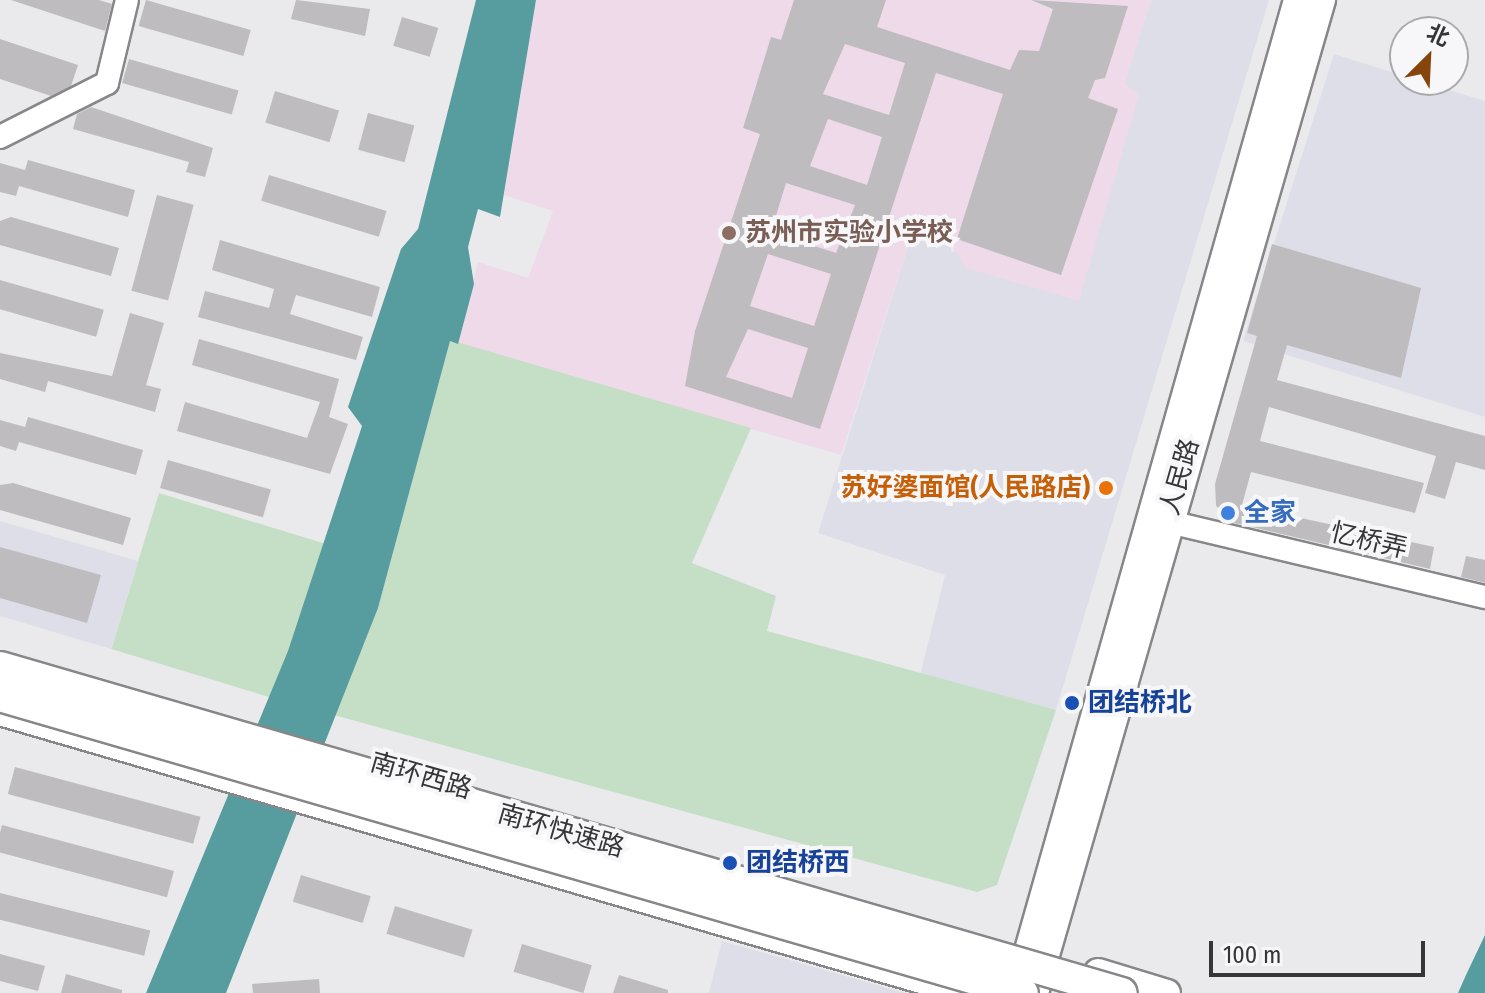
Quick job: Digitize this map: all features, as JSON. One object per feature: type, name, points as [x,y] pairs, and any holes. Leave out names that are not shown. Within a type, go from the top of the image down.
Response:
[{"type":"highway","name":"南环快速路","points":[[0,667],[1122,993]]},
{"type":"highway","name":"南环快速路","points":[[0,696],[1023,993]]},
{"type":"main road","name":"人民路","points":[[1038,954],[1297,0]]},
{"type":"main road","name":"人民路","points":[[1158,520],[1322,0]]},
{"type":"main road","name":"南环西路","points":[[0,652],[1167,993]]},
{"type":"main road","points":[[0,712],[966,993]]},
{"type":"main road","points":[[1016,993],[1038,954]]},
{"type":"main road","points":[[1035,993],[1038,954]]},
{"type":"street","points":[[0,137],[107,83],[127,0]]},
{"type":"street","name":"忆桥弄","points":[[1158,520],[1485,597]]},
{"type":"shaded area","name":"苏州市实验小学校","points":[[536,0],[1151,0],[1125,84],[1139,95],[1079,301],[966,268],[947,238],[914,227],[841,455],[458,344],[478,262],[528,278],[553,211],[504,195]]},
{"type":"shaded area","points":[[1151,0],[1269,0],[1056,710],[920,675],[945,575],[818,533],[914,227],[948,238],[952,253],[1124,84]]},
{"type":"shaded area","points":[[1334,54],[1389,71],[1389,96],[1469,96],[1485,101],[1485,417],[1243,341]]},
{"type":"shaded area","points":[[0,521],[138,561],[111,649],[0,616]]},
{"type":"shaded area","points":[[722,941],[905,993],[709,993]]},
{"type":"green space","points":[[450,340],[751,428],[692,563],[776,596],[767,631],[1056,710],[997,885],[977,892],[334,715],[378,608]]},
{"type":"green space","points":[[159,493],[324,544],[277,699],[111,649]]},
{"type":"water","points":[[476,0],[536,0],[500,217],[478,209],[468,247],[474,284],[458,344],[450,341],[378,608],[226,993],[146,993],[288,651],[362,426],[348,407],[401,249],[418,229]]},
{"type":"water","points":[[1485,935],[1485,993],[1458,993],[1466,975]]},
{"type":"building","points":[[11,0],[99,0],[112,4],[105,31]]},
{"type":"building","points":[[146,0],[251,30],[243,56],[139,26]]},
{"type":"building","points":[[296,0],[370,9],[365,36],[291,19]]},
{"type":"building","points":[[794,0],[886,0],[877,27],[1010,70],[1019,50],[1039,51],[1053,9],[1031,0],[1128,6],[1105,78],[1095,80],[1088,98],[1118,109],[1061,275],[957,239],[1003,94],[936,73],[820,429],[685,386],[695,331],[760,134],[743,128],[771,37],[781,40]],"holes":[[[845,44],[905,63],[889,115],[823,94]],[[828,119],[882,137],[867,185],[810,166]],[[786,183],[855,205],[836,253],[771,232]],[[768,254],[831,274],[814,326],[750,306]],[[748,329],[808,348],[792,398],[726,377]]]},
{"type":"building","points":[[402,17],[438,28],[430,57],[393,46]]},
{"type":"building","points":[[0,39],[78,65],[71,86],[51,96],[0,79]]},
{"type":"building","points":[[129,59],[239,90],[232,114],[122,83]]},
{"type":"building","points":[[275,91],[339,111],[329,142],[265,123]]},
{"type":"building","points":[[91,107],[213,148],[205,177],[186,172],[189,162],[73,129],[77,114]]},
{"type":"building","points":[[368,113],[414,125],[405,162],[358,150]]},
{"type":"building","points":[[28,160],[135,190],[128,217],[19,186],[16,196],[0,192],[0,163],[25,170]]},
{"type":"building","points":[[269,175],[387,211],[379,237],[261,201]]},
{"type":"building","points":[[157,195],[194,205],[168,300],[131,291]]},
{"type":"building","points":[[11,217],[119,248],[111,276],[0,245],[0,221]]},
{"type":"building","points":[[220,240],[380,287],[372,317],[296,295],[290,314],[363,337],[356,360],[198,317],[205,291],[269,308],[274,289],[212,270]]},
{"type":"building","points":[[1272,244],[1421,288],[1401,378],[1287,345],[1277,380],[1485,436],[1485,470],[1456,462],[1445,499],[1425,493],[1436,456],[1269,407],[1260,441],[1424,483],[1415,513],[1251,472],[1242,505],[1434,547],[1430,569],[1226,521],[1216,505],[1215,484],[1257,336],[1247,333]]},
{"type":"building","points":[[0,280],[104,310],[96,337],[0,309]]},
{"type":"building","points":[[130,313],[164,323],[146,385],[161,389],[155,412],[48,381],[45,392],[0,379],[0,353],[112,376]]},
{"type":"building","points":[[199,339],[339,379],[329,417],[348,424],[330,474],[177,431],[185,402],[307,438],[320,402],[192,365]]},
{"type":"building","points":[[28,417],[143,450],[136,475],[19,442],[16,451],[0,446],[0,420],[25,427]]},
{"type":"building","points":[[168,460],[271,489],[263,517],[160,488]]},
{"type":"building","points":[[13,483],[131,518],[123,545],[0,510],[0,485]]},
{"type":"building","points":[[0,547],[101,575],[87,623],[0,598]]},
{"type":"building","points":[[1466,556],[1485,560],[1485,583],[1461,577]]},
{"type":"building","points":[[15,767],[200,817],[193,844],[8,794]]},
{"type":"building","points":[[2,825],[174,871],[167,897],[0,852]]},
{"type":"building","points":[[301,875],[371,896],[363,923],[293,902]]},
{"type":"building","points":[[0,893],[150,930],[144,956],[0,920]]},
{"type":"building","points":[[395,906],[472,930],[464,957],[387,934]]},
{"type":"building","points":[[522,944],[592,965],[583,993],[514,972]]},
{"type":"building","points":[[0,954],[45,966],[38,991],[0,981]]},
{"type":"building","points":[[66,974],[122,990],[122,993],[61,993]]},
{"type":"building","points":[[619,975],[668,990],[668,993],[613,993]]},
{"type":"building","points":[[319,979],[320,993],[253,993],[252,984]]},
{"type":"place","name":"苏州市实验小学校","points":[[729,233]]},
{"type":"place","name":"苏好婆面馆(人民路店)","points":[[1106,488]]},
{"type":"place","name":"全家","points":[[1228,513]]},
{"type":"place","name":"团结桥北","points":[[1072,703]]},
{"type":"place","name":"团结桥西","points":[[730,863]]}]
